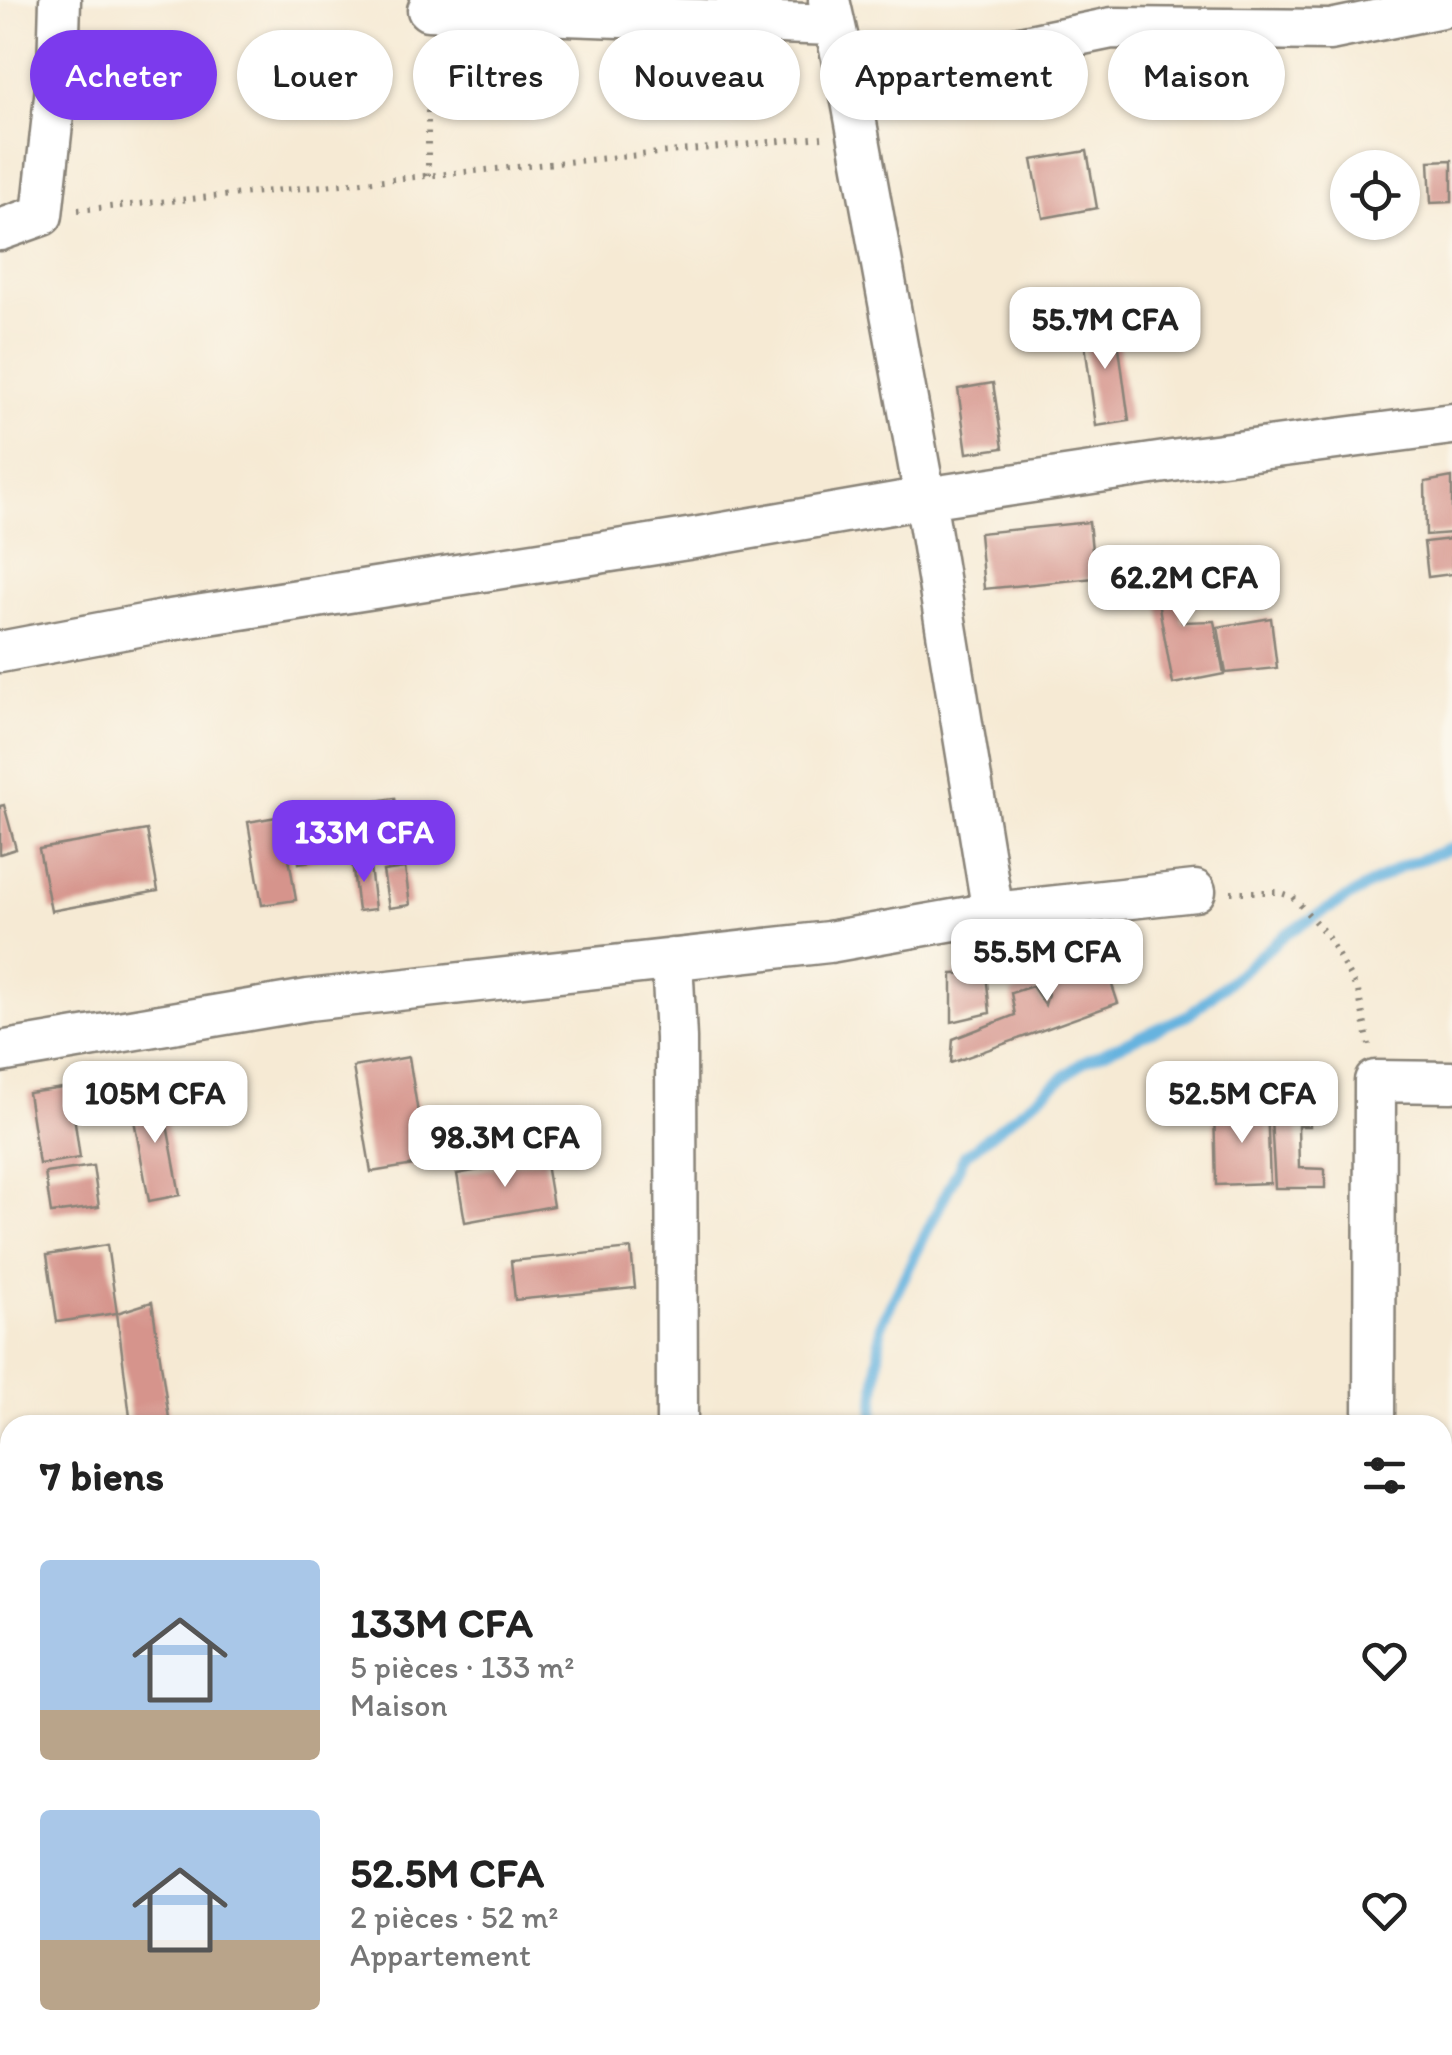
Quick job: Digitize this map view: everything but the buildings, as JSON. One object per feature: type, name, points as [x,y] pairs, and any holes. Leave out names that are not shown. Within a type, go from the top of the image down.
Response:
[{"type":"street","points":[[0,230],[42,215],[58,69],[60,0]]},
{"type":"street","points":[[1064,30],[1112,14],[1330,30],[1452,6]]},
{"type":"street","points":[[428,10],[832,12]]},
{"type":"street","points":[[856,120],[994,912]]},
{"type":"street","points":[[0,652],[164,620],[694,538],[924,498],[1452,424]]},
{"type":"street","points":[[0,1052],[308,1000],[829,942],[994,912],[1195,892]]},
{"type":"street","points":[[672,959],[676,1038],[677,1415]]},
{"type":"street","points":[[1374,1415],[1376,1080],[1452,1082]]},
{"type":"path","points":[[428,10],[428,176]]},
{"type":"path","points":[[42,215],[428,176],[833,120]]},
{"type":"path","points":[[1195,892],[1278,892],[1293,897],[1326,934],[1358,991],[1376,1080]]},
{"type":"waterway","points":[[874,1415],[881,1324],[965,1155],[1084,1061],[1190,1014],[1287,933],[1402,866],[1452,848]]}]
